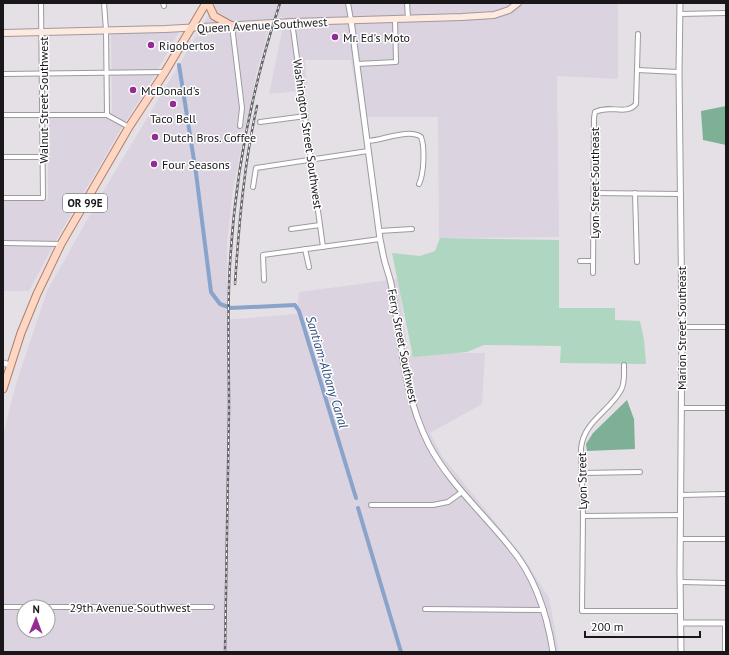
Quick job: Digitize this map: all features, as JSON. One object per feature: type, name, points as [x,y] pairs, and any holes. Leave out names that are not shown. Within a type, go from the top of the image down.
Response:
[{"type":"main road","points":[[207,3],[214,16],[232,26]]},
{"type":"main road","name":"OR 99E","points":[[3,389],[6,364],[61,244],[129,127],[207,3]]},
{"type":"main road","name":"Queen Avenue Southwest","points":[[3,33],[191,28],[292,22],[462,17],[494,15],[508,10],[518,3]]},
{"type":"street","name":"Walnut Street Southwest","points":[[3,198],[43,198],[43,74],[41,3]]},
{"type":"street","points":[[104,3],[106,30],[107,115]]},
{"type":"street","name":"Ferry Street Southwest","points":[[348,3],[380,239],[385,264],[392,286],[409,390],[417,416],[429,445],[444,468],[462,492],[511,548],[531,579],[544,610],[550,630],[553,652]]},
{"type":"street","points":[[407,3],[408,18]]},
{"type":"street","name":"Marion Street Southeast","points":[[680,3],[679,72],[682,327],[681,652]]},
{"type":"street","points":[[680,14],[726,13]]},
{"type":"street","points":[[357,64],[396,62],[395,18]]},
{"type":"street","name":"Washington Street Southwest","points":[[292,22],[323,247]]},
{"type":"street","points":[[232,26],[242,108],[240,126]]},
{"type":"street","name":"Lyon Street Southeast","points":[[593,273],[595,112],[602,109],[628,110],[632,109],[636,104],[638,34]]},
{"type":"street","points":[[637,70],[679,72]]},
{"type":"street","points":[[3,74],[165,72]]},
{"type":"street","points":[[3,115],[107,115],[129,127]]},
{"type":"street","points":[[260,122],[306,116]]},
{"type":"street","points":[[367,141],[377,141],[400,134],[416,134],[420,136],[422,144],[422,175],[419,184]]},
{"type":"street","points":[[253,187],[256,168],[368,151]]},
{"type":"street","points":[[3,157],[43,157]]},
{"type":"street","points":[[594,193],[680,194]]},
{"type":"street","points":[[635,193],[637,262]]},
{"type":"street","points":[[291,229],[320,225]]},
{"type":"street","points":[[379,231],[412,229]]},
{"type":"street","points":[[264,280],[263,255],[380,239]]},
{"type":"street","points":[[3,243],[61,244]]},
{"type":"street","points":[[305,249],[309,267]]},
{"type":"street","points":[[580,261],[593,261]]},
{"type":"street","points":[[682,327],[726,327]]},
{"type":"street","name":"Lyon Street","points":[[624,365],[624,382],[621,389],[615,398],[586,430],[582,438],[582,611],[681,611]]},
{"type":"street","points":[[681,408],[726,408]]},
{"type":"street","points":[[582,473],[640,472]]},
{"type":"street","points":[[371,505],[433,505],[448,502],[462,492]]},
{"type":"street","points":[[681,495],[726,494]]},
{"type":"street","points":[[583,516],[681,515]]},
{"type":"street","points":[[681,539],[726,539]]},
{"type":"street","points":[[681,582],[726,583]]},
{"type":"street","points":[[3,607],[16,607]]},
{"type":"street","name":"29th Avenue Southwest","points":[[56,607],[212,607]]},
{"type":"street","points":[[424,609],[544,610]]},
{"type":"street","points":[[682,623],[726,623],[725,652]]},
{"type":"shaded area","points":[[216,3],[618,3],[618,79],[557,76],[559,237],[439,238],[438,117],[360,117],[351,60],[305,60],[307,90],[269,94],[285,17],[272,18],[257,70],[233,189],[227,243],[227,319],[297,314],[299,292],[398,279],[408,353],[485,353],[482,404],[430,433],[442,456],[522,555],[549,598],[559,652],[3,652],[3,435],[16,384],[47,291],[104,190]]},
{"type":"shaded area","points":[[179,32],[59,235],[29,291],[3,291],[3,201],[48,201],[48,116],[106,116],[112,111],[111,33]]},
{"type":"green space","points":[[726,106],[726,145],[703,140],[701,111]]},
{"type":"green space","points":[[440,238],[559,240],[559,308],[615,308],[615,320],[640,321],[644,340],[646,364],[560,363],[561,346],[484,345],[467,352],[413,357],[392,253],[420,256],[435,251]]},
{"type":"green space","points":[[627,400],[634,419],[635,449],[587,451],[586,444],[593,433]]},
{"type":"waterway","name":"Santiam-Albany Canal","points":[[179,65],[196,173],[211,292],[220,304],[231,308],[295,305],[299,311],[356,498]]},
{"type":"waterway","name":"Santiam-Albany Canal","points":[[358,508],[401,652]]},
{"type":"railway","points":[[225,652],[229,409],[228,336],[232,231],[246,132],[261,67],[280,3]]},
{"type":"railway","points":[[235,284],[243,194],[252,128],[257,106]]},
{"type":"place","name":"Mr. Ed's Moto","points":[[335,37]]},
{"type":"place","name":"Rigobertos","points":[[151,45]]},
{"type":"place","name":"McDonald's","points":[[133,90]]},
{"type":"place","name":"Taco Bell","points":[[173,104]]},
{"type":"place","name":"Dutch Bros. Coffee","points":[[155,137]]},
{"type":"place","name":"Four Seasons","points":[[154,164]]}]
